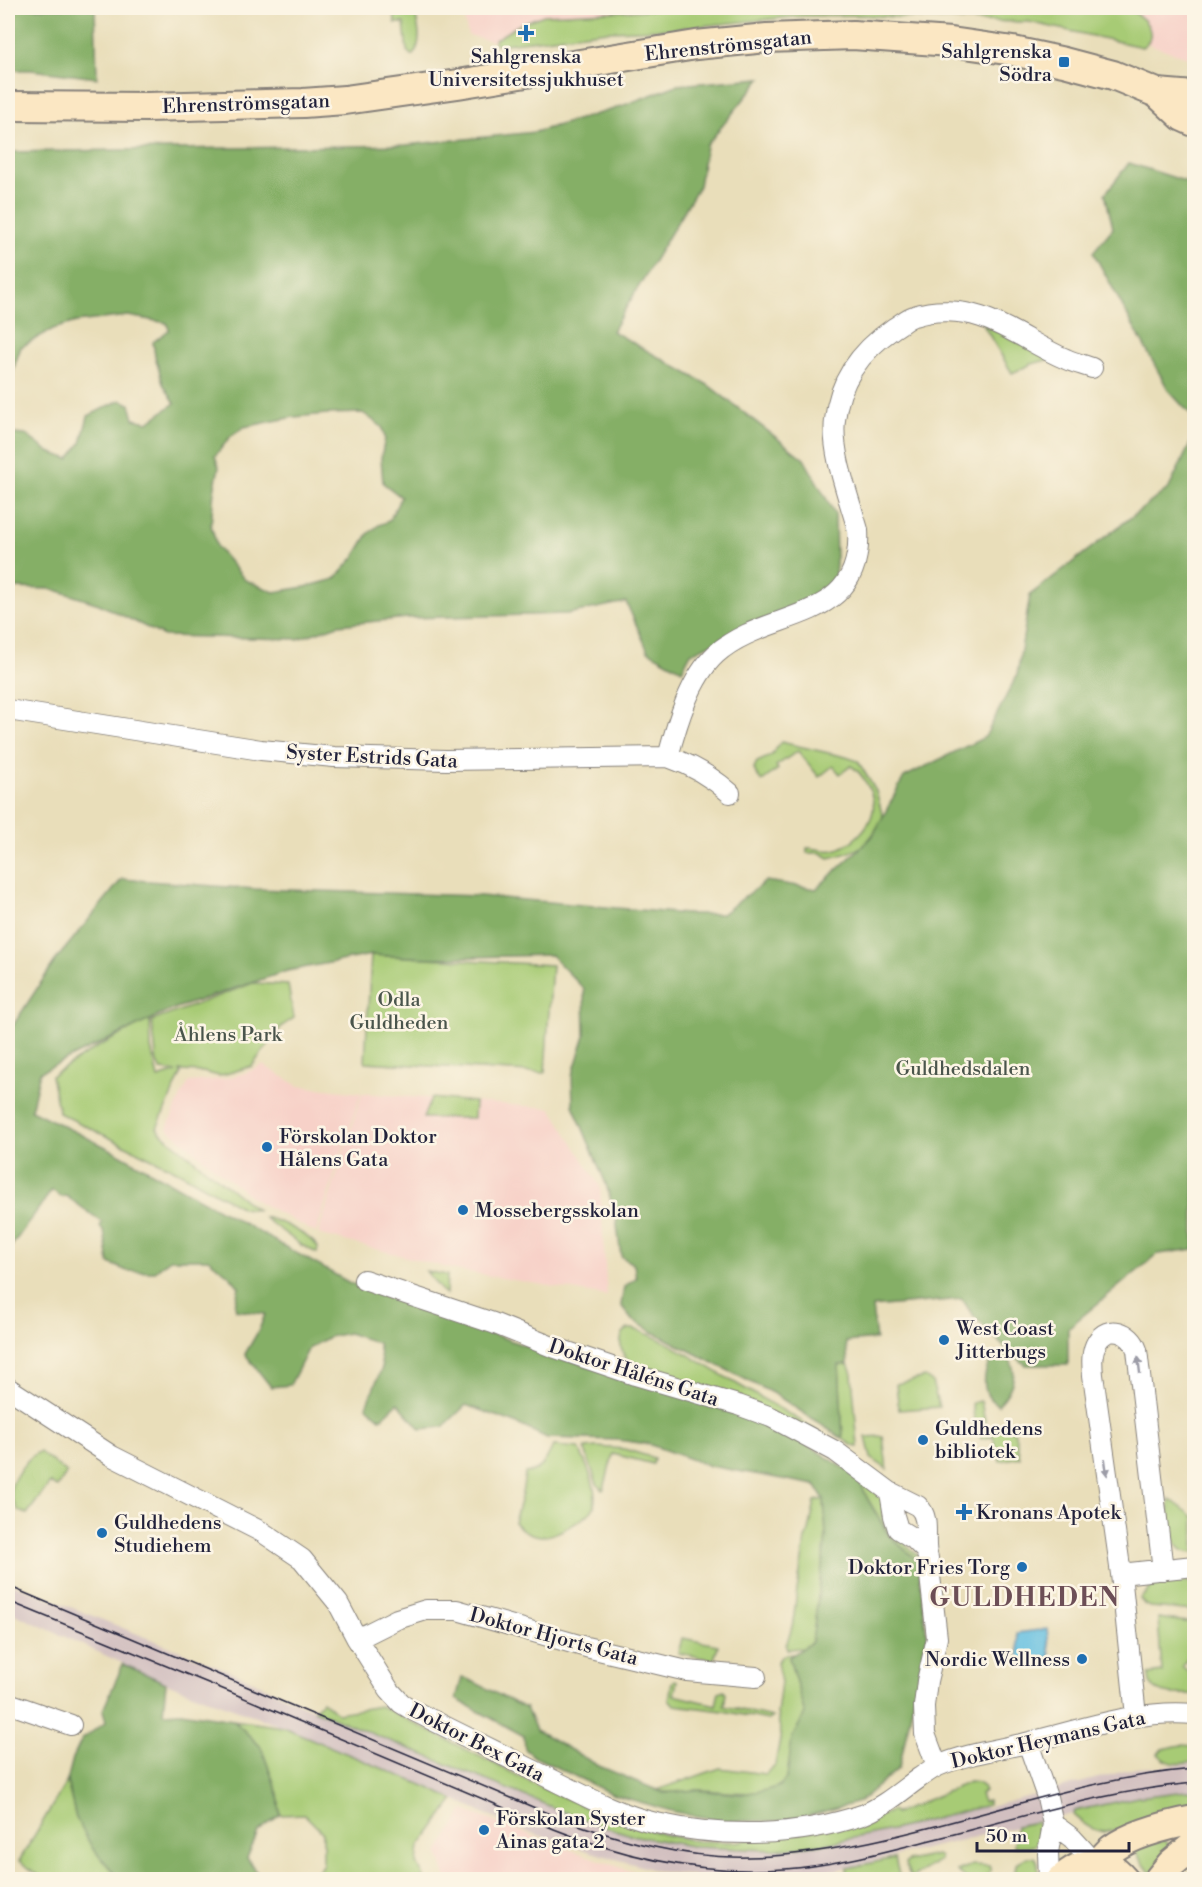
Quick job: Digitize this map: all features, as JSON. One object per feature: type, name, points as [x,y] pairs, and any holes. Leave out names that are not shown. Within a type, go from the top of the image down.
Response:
[{"type":"street","name":"Ehrenströmsgatan","points":[[8,106],[147,107],[345,100],[696,45],[767,38],[853,35],[951,42],[1013,51],[1113,75],[1157,93],[1194,96]]},
{"type":"street","name":"Ehrenströmsgatan","points":[[1157,93],[1183,117],[1194,122]]},
{"type":"street","points":[[668,757],[681,714],[699,676],[715,655],[729,644],[747,635],[816,608],[835,597],[851,576],[857,560],[858,530],[835,446],[834,420],[840,393],[860,357],[911,316],[932,311],[956,312],[988,320],[1066,359],[1092,368]]},
{"type":"street","name":"Syster Estrids Gata","points":[[8,710],[261,750],[334,757],[446,760],[668,757],[694,766],[730,793]]},
{"type":"street","name":"Doktor Håléns Gata","points":[[364,1280],[493,1323],[550,1346],[635,1375],[771,1417],[835,1451],[890,1492],[909,1500],[922,1510],[925,1519],[925,1550],[928,1558],[937,1638],[924,1706],[926,1734],[937,1766]]},
{"type":"street","points":[[1137,1716],[1121,1574],[1092,1359],[1097,1340],[1112,1332],[1130,1337],[1137,1350],[1163,1570]]},
{"type":"street","name":"Doktor Bex Gata","points":[[8,1388],[112,1456],[262,1532],[302,1559],[338,1603],[357,1639],[389,1690],[401,1703],[616,1810],[655,1822],[741,1833],[818,1827],[864,1814],[888,1802],[937,1766]]},
{"type":"street","points":[[890,1492],[898,1528],[925,1550]]},
{"type":"street","points":[[1121,1574],[1194,1566]]},
{"type":"street","name":"Doktor Hjorts Gata","points":[[357,1639],[397,1619],[426,1610],[457,1610],[586,1647],[687,1671],[756,1677]]},
{"type":"street","points":[[8,1703],[71,1725]]},
{"type":"street","name":"Doktor Heymans Gata","points":[[937,1766],[972,1755],[1137,1716],[1175,1712],[1194,1714]]},
{"type":"street","points":[[1028,1743],[1047,1797],[1053,1824],[1048,1852],[1049,1880]]},
{"type":"street","points":[[1061,1880],[1071,1872],[1096,1863],[1123,1842],[1194,1820]]},
{"type":"street","points":[[1053,1824],[1072,1838],[1096,1863],[1116,1871],[1124,1880]]},
{"type":"street","points":[[1158,1880],[1171,1864],[1194,1845]]},
{"type":"shaded area","name":"Sahlgrenska Universitetssjukhuset","points":[[462,8],[1194,8],[1194,60],[1132,38],[1019,17],[839,9],[500,43],[468,35]]},
{"type":"shaded area","name":"Förskolan Doktor Hålens Gata","points":[[263,1065],[299,1086],[361,1093],[316,1233],[255,1200],[167,1128],[189,1082],[222,1079]]},
{"type":"shaded area","name":"Mossebergsskolan","points":[[362,1093],[551,1108],[600,1186],[607,1296],[456,1270],[318,1234]]},
{"type":"shaded area","points":[[8,1582],[240,1675],[305,1706],[442,1763],[452,1744],[568,1800],[697,1840],[764,1842],[838,1832],[931,1800],[975,1792],[985,1808],[1136,1768],[1194,1764],[1194,1798],[1076,1813],[836,1870],[748,1880],[661,1872],[516,1828],[427,1787],[283,1727],[166,1683],[8,1611]]},
{"type":"shaded area","name":"Förskolan Syster Ainas gata 2","points":[[464,1810],[636,1873],[632,1880],[447,1879],[438,1853]]},
{"type":"green space","points":[[8,8],[95,8],[97,78],[31,70],[8,70]]},
{"type":"green space","points":[[394,8],[414,8],[419,38],[413,55],[407,51],[404,23],[395,23]]},
{"type":"green space","name":"Sahlgrenska Universitetssjukhuset","points":[[660,8],[1125,9],[1143,19],[1150,30],[1150,36],[1148,42],[1142,47],[1029,22],[862,15],[803,16],[669,29],[607,31],[498,45],[494,42],[522,23],[544,15]]},
{"type":"green space","points":[[761,78],[706,146],[699,186],[612,331],[708,385],[804,459],[835,514],[834,593],[734,633],[691,653],[682,670],[648,651],[626,602],[567,614],[408,618],[338,625],[298,639],[164,636],[99,604],[52,589],[8,588],[8,397],[8,152],[406,145],[535,132],[614,109],[677,85]],"holes":[[[128,316],[167,323],[169,330],[153,342],[163,384],[175,403],[148,422],[134,419],[130,404],[120,400],[88,416],[81,443],[69,459],[49,452],[26,435],[13,434],[8,397],[21,347],[53,329],[76,322]],[[363,413],[382,427],[385,438],[381,458],[383,483],[401,497],[389,521],[379,525],[368,534],[355,556],[335,579],[274,592],[245,580],[217,547],[211,525],[219,467],[215,456],[231,436],[244,427],[294,417]]]},
{"type":"green space","points":[[1129,163],[1194,184],[1194,418],[1169,391],[1093,252],[1113,228],[1105,194]]},
{"type":"green space","points":[[982,323],[1050,359],[1012,373]]},
{"type":"green space","name":"Guldhedsdalen","points":[[1194,436],[1194,1249],[1158,1254],[1068,1328],[1068,1365],[1026,1365],[1003,1346],[972,1314],[962,1299],[872,1307],[876,1339],[846,1342],[848,1364],[839,1365],[843,1439],[776,1395],[631,1319],[621,1305],[624,1287],[636,1278],[634,1265],[621,1256],[616,1218],[606,1184],[573,1105],[572,1076],[585,1036],[584,989],[551,955],[433,958],[371,955],[287,971],[173,1009],[40,1072],[31,1110],[116,1152],[350,1283],[520,1344],[752,1418],[806,1444],[849,1471],[860,1481],[889,1536],[918,1561],[927,1638],[899,1768],[859,1802],[789,1821],[725,1821],[675,1812],[612,1794],[535,1757],[525,1749],[524,1736],[456,1699],[462,1677],[526,1708],[536,1730],[599,1766],[664,1793],[696,1790],[741,1794],[780,1786],[787,1777],[792,1738],[805,1714],[789,1657],[812,1642],[826,1536],[824,1499],[815,1485],[710,1466],[648,1444],[618,1440],[547,1438],[513,1422],[466,1405],[443,1427],[420,1429],[398,1403],[381,1419],[366,1406],[382,1368],[378,1343],[348,1333],[329,1337],[309,1348],[290,1385],[271,1387],[245,1354],[265,1314],[236,1310],[239,1287],[230,1276],[208,1259],[170,1259],[154,1272],[127,1271],[109,1263],[104,1231],[100,1227],[102,1222],[66,1196],[61,1197],[52,1190],[8,1251],[8,1033],[55,961],[122,879],[255,889],[480,896],[686,914],[722,914],[766,881],[816,889],[872,837],[904,777],[985,737],[1017,675],[1030,595],[1169,488]]},
{"type":"green space","points":[[781,742],[858,761],[876,791],[883,817],[873,835],[862,846],[849,853],[829,858],[821,853],[807,853],[807,848],[835,850],[853,840],[868,824],[873,811],[873,799],[864,779],[856,769],[851,766],[840,774],[833,766],[819,777],[798,751],[776,766],[778,769],[762,781],[754,768],[757,762],[771,756]]},
{"type":"green space","name":"Odla Guldheden","points":[[371,955],[552,965],[545,1073],[365,1062]]},
{"type":"green space","name":"Åhlens Park","points":[[253,983],[288,985],[294,1018],[282,1026],[252,1066],[219,1076],[203,1072],[180,1071],[181,1074],[157,1128],[257,1210],[242,1208],[179,1172],[59,1113],[51,1076],[96,1048],[150,1019],[151,1048],[158,1078],[177,1072],[161,1070],[157,1064],[152,1021]]},
{"type":"green space","points":[[431,1098],[475,1102],[474,1118],[423,1118]]},
{"type":"green space","points":[[263,1217],[285,1224],[307,1237],[318,1247],[317,1253],[301,1245]]},
{"type":"green space","points":[[426,1271],[447,1275],[446,1294],[440,1289]]},
{"type":"green space","points":[[628,1329],[633,1329],[684,1352],[848,1450],[634,1366],[624,1355],[621,1347],[623,1333]]},
{"type":"green space","points":[[1004,1354],[1013,1366],[1014,1373],[1011,1386],[998,1405],[990,1399],[987,1393],[985,1379],[988,1365],[997,1356]]},
{"type":"green space","points":[[839,1364],[848,1364],[852,1374],[858,1447],[843,1439]]},
{"type":"green space","points":[[925,1377],[932,1382],[939,1407],[899,1410],[896,1384]]},
{"type":"green space","points":[[981,1401],[986,1426],[991,1437],[981,1439],[972,1403]]},
{"type":"green space","points":[[991,1429],[1014,1430],[1020,1457],[1000,1461]]},
{"type":"green space","points":[[883,1436],[887,1469],[871,1458],[866,1437]]},
{"type":"green space","points":[[553,1446],[579,1448],[593,1484],[594,1506],[587,1515],[572,1525],[555,1533],[539,1536],[523,1530],[514,1522],[525,1473],[540,1467]]},
{"type":"green space","points":[[597,1447],[624,1449],[654,1458],[653,1464],[613,1454],[602,1490],[597,1484],[585,1450]]},
{"type":"green space","points":[[40,1452],[67,1473],[57,1487],[50,1483],[27,1514],[19,1511],[12,1498],[11,1489],[22,1467],[31,1457]]},
{"type":"green space","points":[[860,1481],[882,1497],[884,1502],[882,1513],[886,1524],[918,1556],[918,1561],[890,1536],[867,1498]]},
{"type":"green space","points":[[824,1499],[826,1536],[812,1643],[804,1648],[787,1649],[786,1645],[793,1624],[805,1539],[809,1531],[815,1501]]},
{"type":"green space","points":[[1170,1499],[1194,1517],[1194,1553],[1182,1550],[1175,1542],[1169,1513]]},
{"type":"green space","points":[[1194,1581],[1194,1611],[1151,1607],[1145,1605],[1140,1599],[1152,1586]]},
{"type":"green space","points":[[1158,1618],[1194,1623],[1194,1650],[1182,1666],[1194,1677],[1194,1694],[1165,1693],[1154,1688],[1150,1683],[1149,1674],[1162,1672]]},
{"type":"green space","points":[[682,1638],[718,1645],[714,1660],[678,1653]]},
{"type":"green space","points":[[786,1654],[793,1654],[789,1658],[805,1714],[792,1739],[789,1772],[781,1784],[772,1789],[747,1793],[657,1790],[720,1768],[765,1774],[775,1765],[781,1734],[777,1713],[781,1682],[777,1662]]},
{"type":"green space","points":[[123,1664],[166,1683],[163,1713],[181,1712],[233,1720],[261,1747],[278,1794],[280,1815],[258,1832],[247,1858],[259,1876],[264,1879],[120,1879],[93,1849],[76,1818],[67,1781],[73,1758],[82,1739],[106,1722],[103,1710]]},
{"type":"green space","points":[[674,1680],[677,1681],[674,1695],[716,1705],[719,1692],[724,1690],[726,1693],[724,1706],[772,1717],[768,1720],[674,1705],[669,1699]]},
{"type":"green space","points":[[322,1701],[338,1713],[380,1706],[546,1790],[617,1820],[662,1834],[696,1841],[734,1842],[867,1821],[892,1811],[895,1814],[969,1782],[983,1787],[985,1791],[980,1794],[983,1802],[988,1801],[988,1805],[896,1829],[824,1844],[770,1850],[696,1847],[631,1835],[581,1819],[314,1710]]},
{"type":"green space","points":[[233,1720],[283,1727],[454,1800],[419,1847],[417,1863],[425,1879],[312,1879],[323,1864],[323,1833],[304,1814],[280,1815],[278,1794],[261,1747]]},
{"type":"green space","points":[[1181,1745],[1194,1746],[1194,1762],[1179,1764],[1166,1761],[1158,1754],[1162,1749]]},
{"type":"green space","points":[[67,1781],[76,1818],[93,1849],[120,1879],[44,1879],[19,1861]]},
{"type":"green space","points":[[1194,1790],[1194,1813],[1105,1832],[1091,1828],[1073,1815],[1075,1811],[1138,1797]]},
{"type":"green space","points":[[1037,1822],[1036,1844],[1034,1846],[1014,1846],[1016,1826]]},
{"type":"green space","points":[[1164,1840],[1170,1845],[1151,1874],[1133,1849]]},
{"type":"green space","points":[[937,1855],[940,1860],[911,1878],[905,1864],[908,1861]]},
{"type":"green space","points":[[1027,1857],[1037,1859],[1037,1879],[1014,1879],[1016,1864]]},
{"type":"green space","points":[[895,1858],[900,1879],[845,1879],[843,1875],[847,1873],[847,1868]]},
{"type":"green space","points":[[972,1865],[989,1866],[991,1871],[983,1880],[967,1879],[957,1871]]},
{"type":"water","points":[[1047,1629],[1050,1657],[1020,1661],[1017,1633]]},
{"type":"tram line","points":[[8,1586],[559,1818],[628,1841],[700,1855],[749,1857],[806,1853],[918,1831],[1083,1787],[1138,1776],[1194,1769]]},
{"type":"tram line","points":[[8,1601],[582,1840],[639,1856],[696,1867],[755,1870],[819,1865],[853,1859],[1090,1800],[1194,1783]]},
{"type":"place","name":"Sahlgrenska Universitetssjukhuset","points":[[526,33]]},
{"type":"place","name":"Sahlgrenska Södra","points":[[1064,62]]},
{"type":"place","name":"Förskolan Doktor Hålens Gata","points":[[267,1147]]},
{"type":"place","name":"Mossebergsskolan","points":[[463,1210]]},
{"type":"place","name":"West Coast Jitterbugs","points":[[944,1340]]},
{"type":"place","name":"Guldhedens bibliotek","points":[[923,1440]]},
{"type":"place","name":"Kronans Apotek","points":[[964,1512]]},
{"type":"place","name":"Guldhedens Studiehem","points":[[102,1533]]},
{"type":"place","name":"Doktor Fries Torg","points":[[1022,1567]]},
{"type":"place","name":"Nordic Wellness","points":[[1082,1659]]},
{"type":"place","name":"Förskolan Syster Ainas gata 2","points":[[484,1830]]},
{"type":"district","name":"GULDHEDEN","points":[[1025,1597]]}]
